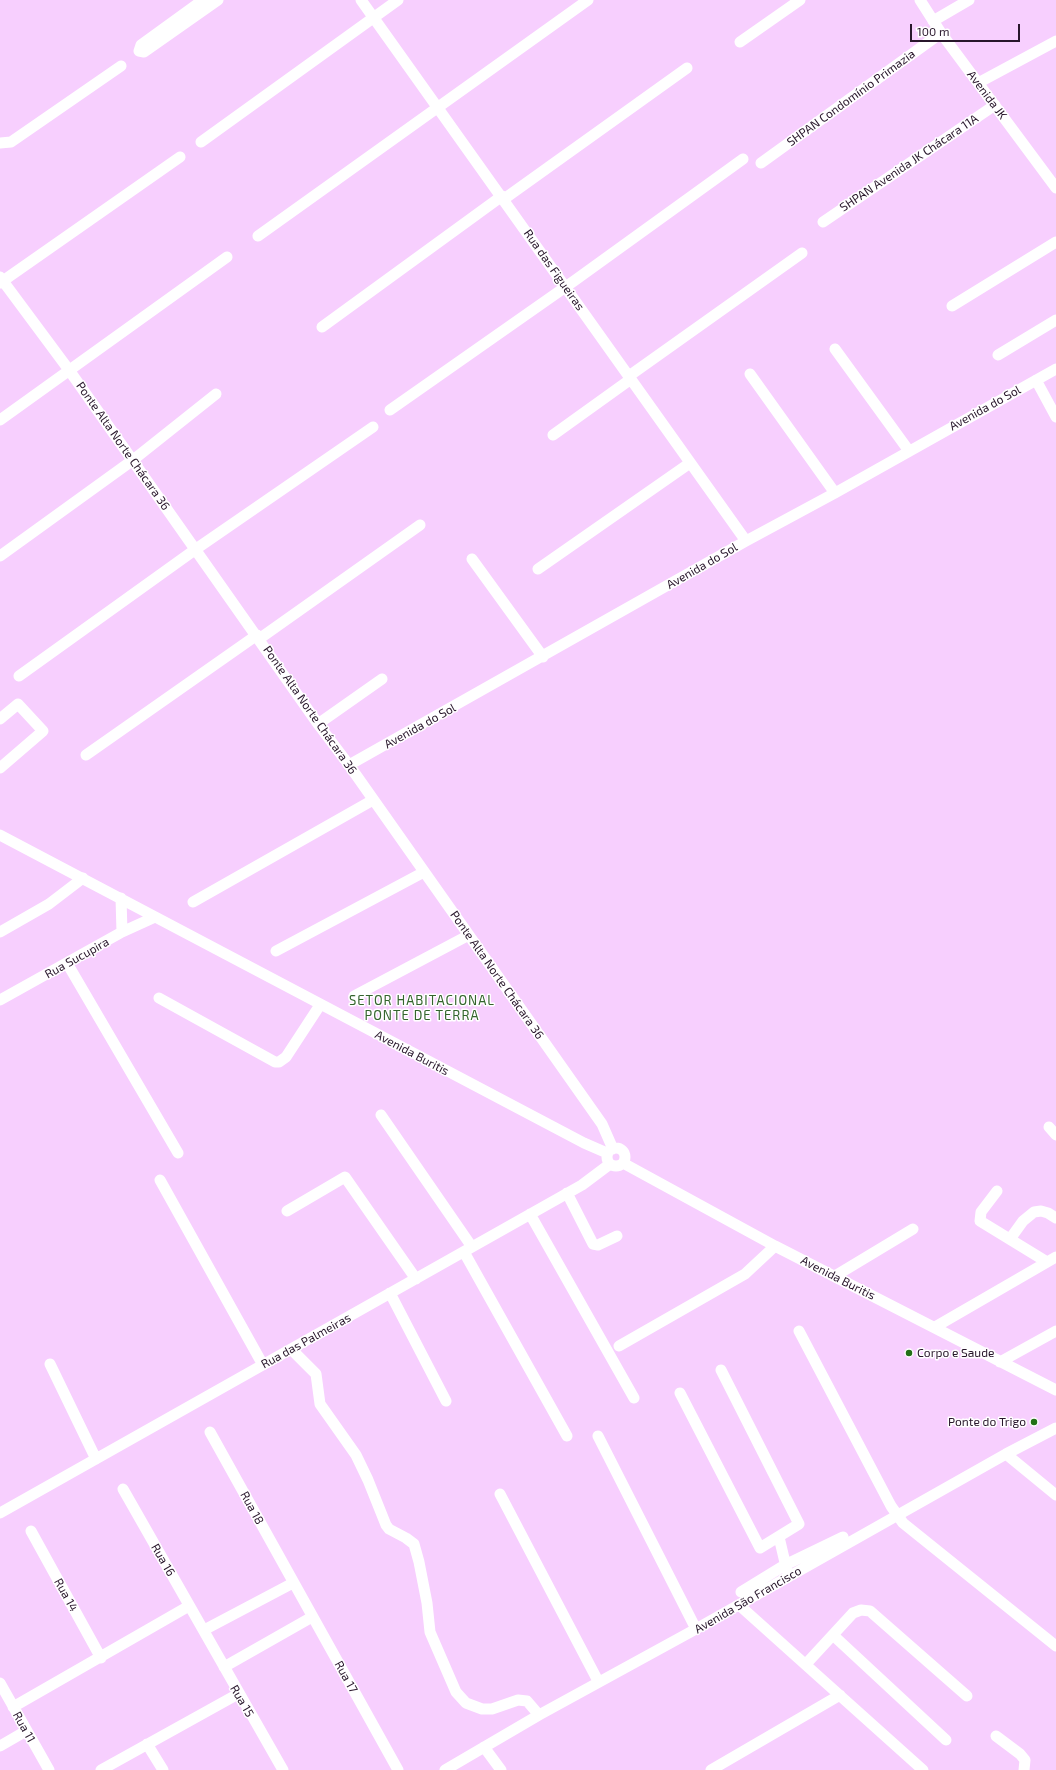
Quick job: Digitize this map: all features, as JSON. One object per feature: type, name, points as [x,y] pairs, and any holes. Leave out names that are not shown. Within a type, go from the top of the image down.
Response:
[{"type":"street","points":[[203,0],[141,45],[139,51],[144,52],[218,0]]},
{"type":"street","name":"Rua das Figueiras","points":[[361,0],[503,197],[746,540]]},
{"type":"street","points":[[201,142],[398,0]]},
{"type":"street","points":[[258,236],[588,0]]},
{"type":"street","points":[[740,42],[800,0]]},
{"type":"street","name":"Avenida JK","points":[[920,0],[941,33],[1056,188]]},
{"type":"street","points":[[933,21],[969,0]]},
{"type":"street","name":"SHPAN Condomínio Primazia","points":[[761,164],[941,33]]},
{"type":"street","points":[[978,83],[1056,41]]},
{"type":"street","points":[[0,143],[11,142],[121,66]]},
{"type":"street","points":[[322,327],[503,197],[687,68]]},
{"type":"street","name":"SHPAN Avenida JK Chácara 11A","points":[[822,222],[995,105]]},
{"type":"street","points":[[1,280],[180,157]]},
{"type":"street","points":[[390,410],[566,287],[743,159]]},
{"type":"street","points":[[952,306],[1056,242]]},
{"type":"street","points":[[553,435],[802,253]]},
{"type":"street","points":[[0,420],[227,257]]},
{"type":"street","name":"Ponte Alta Norte Chácara 36","points":[[1,280],[70,370],[318,724],[374,800],[602,1124],[610,1151]]},
{"type":"street","points":[[998,355],[1056,320]]},
{"type":"street","points":[[835,348],[909,451]]},
{"type":"street","name":"Avenida do Sol","points":[[349,765],[543,657],[746,540],[835,493],[1056,369]]},
{"type":"street","points":[[750,374],[835,493]]},
{"type":"street","points":[[1036,380],[1056,417]]},
{"type":"street","points":[[0,556],[133,460],[216,394]]},
{"type":"street","points":[[19,676],[196,549],[373,427]]},
{"type":"street","points":[[538,569],[690,463]]},
{"type":"street","points":[[86,755],[420,525]]},
{"type":"street","points":[[472,559],[543,657]]},
{"type":"street","points":[[318,724],[382,679]]},
{"type":"street","points":[[0,719],[18,704],[43,731],[0,768]]},
{"type":"street","points":[[192,902],[374,800]]},
{"type":"street","name":"Avenida Buritis","points":[[0,836],[83,878],[320,1005],[584,1143],[610,1151]]},
{"type":"street","points":[[276,951],[424,872]]},
{"type":"street","points":[[0,932],[50,904],[83,878]]},
{"type":"street","points":[[120,898],[122,932]]},
{"type":"street","name":"Rua Sucupira","points":[[0,1000],[122,932],[155,917]]},
{"type":"street","points":[[354,996],[469,935]]},
{"type":"street","points":[[67,963],[178,1153]]},
{"type":"street","points":[[159,998],[275,1062],[279,1062],[286,1057],[320,1005]]},
{"type":"street","points":[[380,1115],[468,1249],[567,1436]]},
{"type":"street","points":[[619,1148],[624,1151],[626,1158],[623,1163],[610,1164],[606,1158],[610,1151],[619,1148]]},
{"type":"street","name":"Avenida Buritis","points":[[623,1163],[775,1246],[1056,1390]]},
{"type":"street","name":"Rua das Palmeiras","points":[[0,1513],[582,1185],[610,1164]]},
{"type":"street","points":[[287,1211],[345,1177],[416,1279]]},
{"type":"street","points":[[160,1180],[263,1365]]},
{"type":"street","points":[[997,1191],[981,1212],[980,1221],[1010,1239],[1052,1259]]},
{"type":"street","points":[[567,1193],[593,1244],[598,1245],[617,1236]]},
{"type":"street","points":[[1010,1239],[1023,1221],[1034,1212],[1041,1211],[1056,1218]]},
{"type":"street","points":[[530,1214],[634,1398]]},
{"type":"street","points":[[835,1276],[913,1230]]},
{"type":"street","points":[[619,1346],[745,1274],[775,1246]]},
{"type":"street","points":[[935,1327],[1052,1259]]},
{"type":"street","points":[[390,1293],[446,1400]]},
{"type":"street","points":[[1000,1362],[1056,1330]]},
{"type":"street","points":[[799,1331],[897,1516],[903,1523],[1056,1646]]},
{"type":"street","points":[[291,1349],[316,1374],[320,1404],[356,1455],[386,1525],[389,1529],[414,1544],[420,1562],[430,1632],[456,1692],[466,1703],[482,1709],[492,1709],[518,1700],[527,1701],[538,1715]]},
{"type":"street","points":[[50,1364],[96,1459]]},
{"type":"street","points":[[680,1392],[760,1548],[799,1524],[721,1370]]},
{"type":"street","name":"Avenida São Francisco","points":[[445,1770],[598,1681],[696,1629],[1006,1454],[1054,1429]]},
{"type":"street","name":"Rua 18","points":[[210,1432],[294,1583]]},
{"type":"street","points":[[598,1436],[696,1629]]},
{"type":"street","points":[[1006,1454],[1056,1495]]},
{"type":"street","name":"Rua 16","points":[[123,1488],[204,1630]]},
{"type":"street","points":[[500,1494],[598,1681]]},
{"type":"street","name":"Rua 14","points":[[31,1531],[101,1658]]},
{"type":"street","points":[[779,1537],[788,1577]]},
{"type":"street","points":[[741,1592],[785,1565],[843,1537]]},
{"type":"street","points":[[204,1630],[294,1583]]},
{"type":"street","name":"Rua 17","points":[[294,1583],[398,1770]]},
{"type":"street","points":[[739,1605],[806,1664],[920,1769]]},
{"type":"street","points":[[13,1707],[101,1658],[189,1606]]},
{"type":"street","points":[[806,1664],[857,1610],[870,1611],[967,1696]]},
{"type":"street","points":[[224,1667],[312,1617]]},
{"type":"street","name":"Rua 15","points":[[204,1630],[238,1694],[283,1770]]},
{"type":"street","points":[[834,1636],[946,1740]]},
{"type":"street","name":"Rua 11","points":[[0,1684],[45,1769]]},
{"type":"street","points":[[101,1770],[238,1694]]},
{"type":"street","points":[[710,1770],[840,1695]]},
{"type":"street","points":[[0,1746],[26,1731]]},
{"type":"street","points":[[996,1736],[1020,1754],[1025,1760],[1024,1770]]},
{"type":"street","points":[[147,1744],[163,1770]]},
{"type":"street","points":[[484,1747],[501,1770]]},
{"type":"place","name":"Corpo e Saude","points":[[909,1353]]},
{"type":"place","name":"Ponte do Trigo","points":[[1034,1422]]},
{"type":"district","name":"SETOR HABITACIONAL PONTE DE TERRA","points":[[422,1008]]}]
